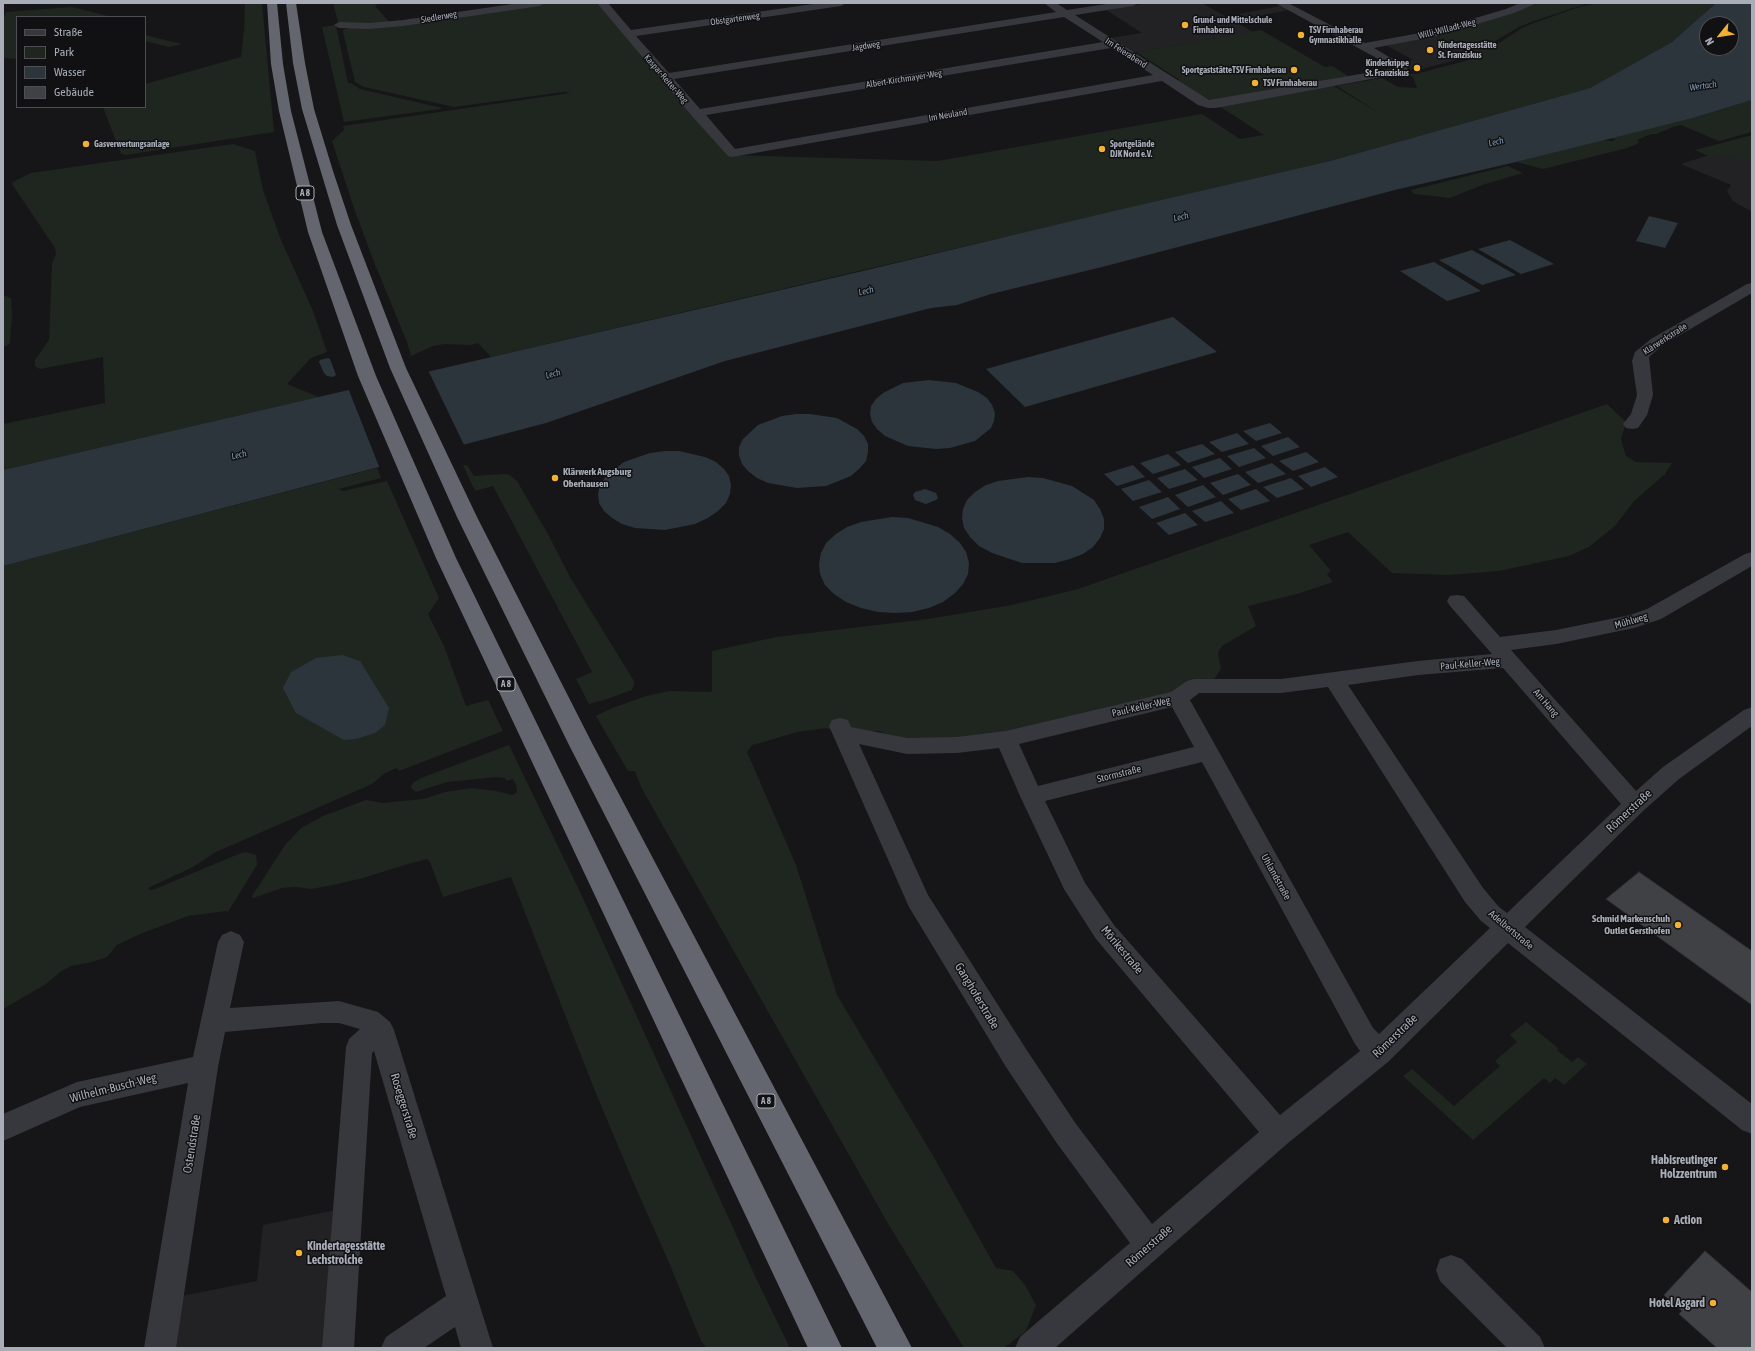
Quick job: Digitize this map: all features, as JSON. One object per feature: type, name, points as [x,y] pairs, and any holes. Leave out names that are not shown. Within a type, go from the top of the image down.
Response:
[{"type":"highway","name":"A 8","points":[[272,3],[277,64],[285,111],[302,181],[315,232],[367,376],[446,558],[606,888],[825,1348]]},
{"type":"highway","name":"A 8","points":[[291,3],[299,63],[307,102],[326,171],[344,225],[398,368],[467,517],[581,745],[895,1348]]},
{"type":"street","name":"Siedlerweg","points":[[339,25],[369,26],[402,24],[540,3]]},
{"type":"street","name":"Kaspar-Reiter-Weg","points":[[602,3],[732,154]]},
{"type":"street","name":"Obstgartenweg","points":[[628,34],[841,3]]},
{"type":"street","name":"Im Feierabend","points":[[1049,3],[1202,102],[1216,104],[1398,71],[1402,69],[1363,47]]},
{"type":"street","name":"Jagdweg","points":[[665,77],[1133,3]]},
{"type":"street","points":[[1280,3],[1363,47]]},
{"type":"street","name":"Willi-Willadt-Weg","points":[[1363,47],[1433,34],[1510,11],[1529,3]]},
{"type":"street","name":"Albert-Kirchmayer-Weg","points":[[696,114],[1113,44]]},
{"type":"street","name":"Im Neuland","points":[[732,154],[1164,77]]},
{"type":"street","name":"Klärwerkstraße","points":[[1632,424],[1639,415],[1645,395],[1640,362],[1641,355],[1657,342],[1752,287]]},
{"type":"street","name":"Mühlweg","points":[[1503,653],[1556,637],[1610,626],[1654,614],[1752,558]]},
{"type":"street","name":"Am Hang","points":[[1457,601],[1635,805]]},
{"type":"street","name":"Paul-Keller-Weg","points":[[842,730],[907,746],[957,745],[1006,739],[1178,698],[1194,686],[1210,685],[1267,687],[1334,680],[1418,668],[1503,653]]},
{"type":"street","name":"Adelbertstraße","points":[[1334,680],[1474,895],[1490,914],[1752,1121]]},
{"type":"street","name":"Uhlandstraße","points":[[1178,698],[1364,1036],[1378,1053]]},
{"type":"street","name":"Römerstraße","points":[[1031,1348],[1278,1134],[1378,1053],[1635,805],[1671,773],[1752,716]]},
{"type":"street","name":"Ganghoferstraße","points":[[842,730],[918,900],[1016,1058],[1066,1133],[1150,1245]]},
{"type":"street","name":"Mörikestraße","points":[[1006,739],[1031,796],[1076,889],[1106,932],[1278,1134]]},
{"type":"street","name":"Stormstraße","points":[[1031,796],[1208,752]]},
{"type":"street","name":"Ostendstraße","points":[[160,1348],[204,1067],[231,942]]},
{"type":"street","points":[[214,1021],[322,1012],[339,1012],[369,1020],[381,1030],[359,1047],[338,1348]]},
{"type":"street","name":"Roseggerstraße","points":[[381,1030],[477,1348]]},
{"type":"street","name":"Wilhelm-Busch-Weg","points":[[3,1128],[77,1095],[204,1067]]},
{"type":"street","points":[[1451,1270],[1529,1348]]},
{"type":"street","points":[[397,1348],[463,1303]]},
{"type":"shaded area","name":"Grund- und Mittelschule Firnhaberau","points":[[1147,3],[1202,3],[1253,32],[1131,53],[1109,38],[1142,33],[1106,10]]},
{"type":"shaded area","points":[[1280,6],[1288,10],[1255,17],[1263,22],[1254,23],[1238,14]]},
{"type":"shaded area","name":"Kindertagesstätte St. Franziskus","points":[[1434,35],[1475,55],[1414,71],[1399,63],[1413,60],[1384,44]]},
{"type":"shaded area","points":[[1752,141],[1752,212],[1733,201],[1727,191],[1731,185],[1681,164]]},
{"type":"shaded area","name":"Kindertagesstätte Lechstrolche","points":[[340,1209],[332,1348],[174,1348],[182,1296],[257,1281],[263,1225]]},
{"type":"green space","points":[[245,3],[262,3],[274,132],[126,155],[121,154],[103,108],[146,108],[146,84],[241,57]]},
{"type":"green space","points":[[333,3],[380,3],[375,6],[392,25],[339,25]]},
{"type":"green space","points":[[550,3],[598,3],[729,155],[938,161],[1202,114],[1240,139],[1264,135],[1177,81],[1180,80],[1136,52],[1261,30],[1325,67],[1332,66],[1350,77],[1332,85],[1379,113],[1337,86],[1382,78],[1398,87],[1417,88],[1413,77],[1404,73],[1416,74],[1480,57],[1434,35],[1526,8],[1535,3],[1589,3],[1519,27],[1492,43],[1496,45],[1522,28],[1534,23],[1579,7],[1598,3],[1716,3],[1701,16],[1699,16],[1699,18],[1672,42],[1590,88],[1330,161],[491,357],[478,343],[471,345],[444,344],[433,346],[411,356],[407,342],[372,257],[332,141],[344,130],[343,126],[570,93],[564,92],[454,107],[364,87],[355,82],[343,32],[343,30],[348,28]]},
{"type":"green space","points":[[72,7],[108,16],[16,16],[16,59],[3,58],[3,19],[6,12]]},
{"type":"green space","points":[[336,25],[348,83],[351,83],[360,89],[442,108],[344,122],[322,27]]},
{"type":"green space","points":[[146,35],[182,44],[169,47],[146,41]]},
{"type":"green space","points":[[1752,100],[1752,132],[1719,141],[1681,125],[1657,134],[1651,134],[1637,140],[1639,143],[1627,148],[1543,169],[1516,162],[1602,140],[1613,141],[1616,139],[1608,138],[1693,118]]},
{"type":"green space","points":[[1752,135],[1752,163],[1729,156],[1713,158],[1695,150]]},
{"type":"green space","points":[[233,144],[255,151],[263,190],[281,240],[313,311],[327,352],[311,358],[287,384],[319,397],[3,470],[3,424],[105,403],[103,357],[40,369],[35,366],[35,360],[49,340],[52,264],[56,254],[55,248],[12,184],[13,182],[31,173]]},
{"type":"green space","points":[[1508,166],[1523,173],[1482,185],[1450,198],[1414,194],[1411,190]]},
{"type":"green space","points":[[3,295],[11,298],[12,313],[10,343],[3,348]]},
{"type":"green space","points":[[1607,404],[1626,422],[1621,439],[1626,456],[1636,462],[1672,463],[1665,474],[1634,501],[1615,526],[1589,547],[1569,556],[1499,571],[1449,575],[1392,573],[1348,532],[1309,545],[1331,571],[1327,574],[1333,582],[1297,594],[1248,606],[1256,626],[1222,646],[1218,653],[1221,669],[1210,685],[1046,730],[908,742],[879,731],[844,733],[826,728],[797,732],[752,745],[747,752],[796,865],[837,995],[932,1154],[996,1268],[1013,1271],[1025,1285],[1036,1305],[1026,1331],[1004,1348],[964,1348],[887,1222],[641,787],[635,771],[628,771],[596,716],[610,709],[646,696],[669,691],[712,691],[712,651],[776,637],[928,619],[1012,605],[1078,589]]},
{"type":"green space","points":[[463,465],[467,465],[474,476],[504,474],[510,475],[517,481],[549,536],[570,577],[634,681],[632,690],[589,704],[576,679],[592,672],[493,486],[475,491]]},
{"type":"green space","points":[[377,468],[381,478],[339,489],[343,491],[387,481],[439,598],[428,614],[444,646],[466,706],[488,700],[503,731],[399,771],[397,768],[385,773],[372,784],[216,852],[193,867],[148,888],[150,890],[155,889],[241,853],[246,852],[256,855],[257,865],[228,912],[188,916],[140,934],[117,945],[107,957],[92,962],[71,966],[60,972],[46,984],[3,1009],[3,566]]},
{"type":"green space","points":[[509,745],[582,896],[755,1276],[790,1348],[707,1348],[701,1341],[595,1091],[511,877],[443,897],[430,862],[427,859],[363,878],[333,885],[311,889],[296,887],[282,888],[253,898],[252,896],[285,845],[301,828],[323,816],[366,800],[383,803],[424,799],[445,792],[472,788],[513,795],[517,792],[513,779],[507,781],[505,778],[496,777],[447,782],[416,792],[411,786],[414,782],[421,778]]},
{"type":"green space","points":[[1526,1022],[1558,1048],[1557,1050],[1572,1062],[1578,1057],[1587,1064],[1564,1085],[1555,1078],[1550,1083],[1544,1078],[1473,1140],[1403,1076],[1412,1069],[1454,1106],[1500,1066],[1495,1061],[1517,1042],[1510,1035]]},
{"type":"water","points":[[1716,3],[1752,3],[1752,100],[1693,118],[1516,162],[1395,190],[1102,267],[991,294],[957,305],[931,308],[725,361],[546,423],[3,566],[3,470],[863,271],[1330,161],[1590,88],[1672,42],[1699,18],[1699,56],[1739,56],[1739,16],[1701,16]]},
{"type":"water","points":[[1649,216],[1678,223],[1665,248],[1636,241]]},
{"type":"water","points":[[1510,240],[1554,264],[1521,274],[1478,249]]},
{"type":"water","points":[[1472,250],[1516,275],[1482,285],[1439,260]]},
{"type":"water","points":[[1434,262],[1481,291],[1447,301],[1400,271]]},
{"type":"water","points":[[1173,317],[1217,352],[1025,407],[986,369]]},
{"type":"water","points":[[330,359],[336,375],[333,377],[327,376],[324,373],[319,362],[320,360]]},
{"type":"water","points":[[929,380],[956,383],[978,392],[987,398],[995,413],[991,428],[975,441],[950,448],[936,449],[908,446],[885,436],[877,429],[872,422],[870,414],[871,406],[876,399],[883,393],[903,383]]},
{"type":"water","points":[[810,414],[837,418],[857,429],[864,436],[868,444],[866,461],[851,476],[826,486],[797,488],[768,483],[757,478],[742,464],[739,455],[739,447],[743,439],[758,425],[782,416]]},
{"type":"water","points":[[1270,423],[1282,433],[1256,441],[1243,431]]},
{"type":"water","points":[[1237,433],[1249,444],[1222,452],[1209,442]]},
{"type":"water","points":[[1288,437],[1300,447],[1273,456],[1261,446]]},
{"type":"water","points":[[1202,444],[1215,454],[1188,463],[1175,452]]},
{"type":"water","points":[[1254,448],[1266,458],[1239,467],[1227,456]]},
{"type":"water","points":[[679,451],[705,457],[716,462],[729,476],[731,485],[730,494],[726,503],[708,518],[695,524],[665,530],[635,528],[622,524],[604,511],[599,503],[598,494],[600,485],[606,476],[624,462],[650,453]]},
{"type":"water","points":[[1306,452],[1319,462],[1293,471],[1279,461]]},
{"type":"water","points":[[1168,454],[1181,465],[1153,474],[1140,463]]},
{"type":"water","points":[[1220,458],[1232,469],[1204,478],[1192,467]]},
{"type":"water","points":[[1272,463],[1286,474],[1258,483],[1245,472]]},
{"type":"water","points":[[1133,465],[1145,477],[1117,486],[1104,474]]},
{"type":"water","points":[[1325,467],[1338,477],[1311,487],[1298,476]]},
{"type":"water","points":[[1185,469],[1198,480],[1169,489],[1157,478]]},
{"type":"water","points":[[1238,474],[1251,485],[1223,495],[1210,483]]},
{"type":"water","points":[[1028,477],[1043,478],[1072,486],[1094,500],[1104,519],[1104,529],[1100,538],[1093,547],[1083,554],[1055,563],[1022,563],[992,553],[979,546],[970,537],[964,528],[962,518],[963,509],[967,500],[975,492],[986,485],[998,481]]},
{"type":"water","points":[[1291,478],[1304,489],[1277,498],[1263,487]]},
{"type":"water","points":[[1149,480],[1162,492],[1133,501],[1121,489]]},
{"type":"water","points":[[1203,485],[1216,497],[1188,507],[1175,495]]},
{"type":"water","points":[[925,489],[936,493],[938,498],[926,504],[915,500],[913,495],[915,492]]},
{"type":"water","points":[[1256,489],[1270,501],[1241,510],[1228,499]]},
{"type":"water","points":[[1168,497],[1180,509],[1152,519],[1139,507]]},
{"type":"water","points":[[1221,501],[1234,513],[1205,522],[1192,511]]},
{"type":"water","points":[[1185,513],[1198,525],[1169,535],[1156,523]]},
{"type":"water","points":[[892,517],[908,518],[938,527],[950,534],[960,543],[966,552],[969,563],[968,574],[963,584],[955,593],[943,602],[929,608],[912,612],[878,612],[861,608],[846,602],[834,594],[825,585],[820,574],[819,564],[821,553],[826,543],[847,527],[861,522]]},
{"type":"water","points":[[342,655],[360,661],[389,708],[385,725],[375,733],[356,739],[344,740],[296,713],[283,688],[291,672],[316,658]]},
{"type":"pier","points":[[428,370],[465,447],[380,469],[348,388]]},
{"type":"building","name":"Schmid Markenschuh Outlet Gersthofen","points":[[1639,872],[1752,951],[1752,1005],[1606,899]]},
{"type":"building","name":"Hotel Asgard","points":[[1705,1251],[1752,1292],[1752,1348],[1717,1348],[1679,1314],[1682,1311],[1664,1295]]},
{"type":"place","name":"Grund- und Mittelschule Firnhaberau","points":[[1185,25]]},
{"type":"place","name":"TSV Firnhaberau Gymnastikhalle","points":[[1301,35]]},
{"type":"place","name":"Kindertagesstätte St. Franziskus","points":[[1430,50]]},
{"type":"place","name":"Kinderkrippe St. Franziskus","points":[[1417,68]]},
{"type":"place","name":"SportgaststätteTSV Firnhaberau","points":[[1294,70]]},
{"type":"place","name":"TSV Firnhaberau","points":[[1255,83]]},
{"type":"place","name":"Gasverwertungsanlage","points":[[86,144]]},
{"type":"place","name":"Sportgelände DJK Nord e.V.","points":[[1102,149]]},
{"type":"place","name":"Klärwerk Augsburg Oberhausen","points":[[555,478]]},
{"type":"place","name":"Schmid Markenschuh Outlet Gersthofen","points":[[1678,925]]},
{"type":"place","name":"Habisreutinger Holzzentrum","points":[[1725,1167]]},
{"type":"place","name":"Action","points":[[1666,1220]]},
{"type":"place","name":"Kindertagesstätte Lechstrolche","points":[[299,1253]]},
{"type":"place","name":"Hotel Asgard","points":[[1713,1303]]},
{"type":"water label","name":"Wertach","points":[[1703,86]]},
{"type":"water label","name":"Lech","points":[[1496,142]]},
{"type":"water label","name":"Lech","points":[[1181,217]]},
{"type":"water label","name":"Lech","points":[[866,291]]},
{"type":"water label","name":"Lech","points":[[553,374]]},
{"type":"water label","name":"Lech","points":[[239,455]]}]
